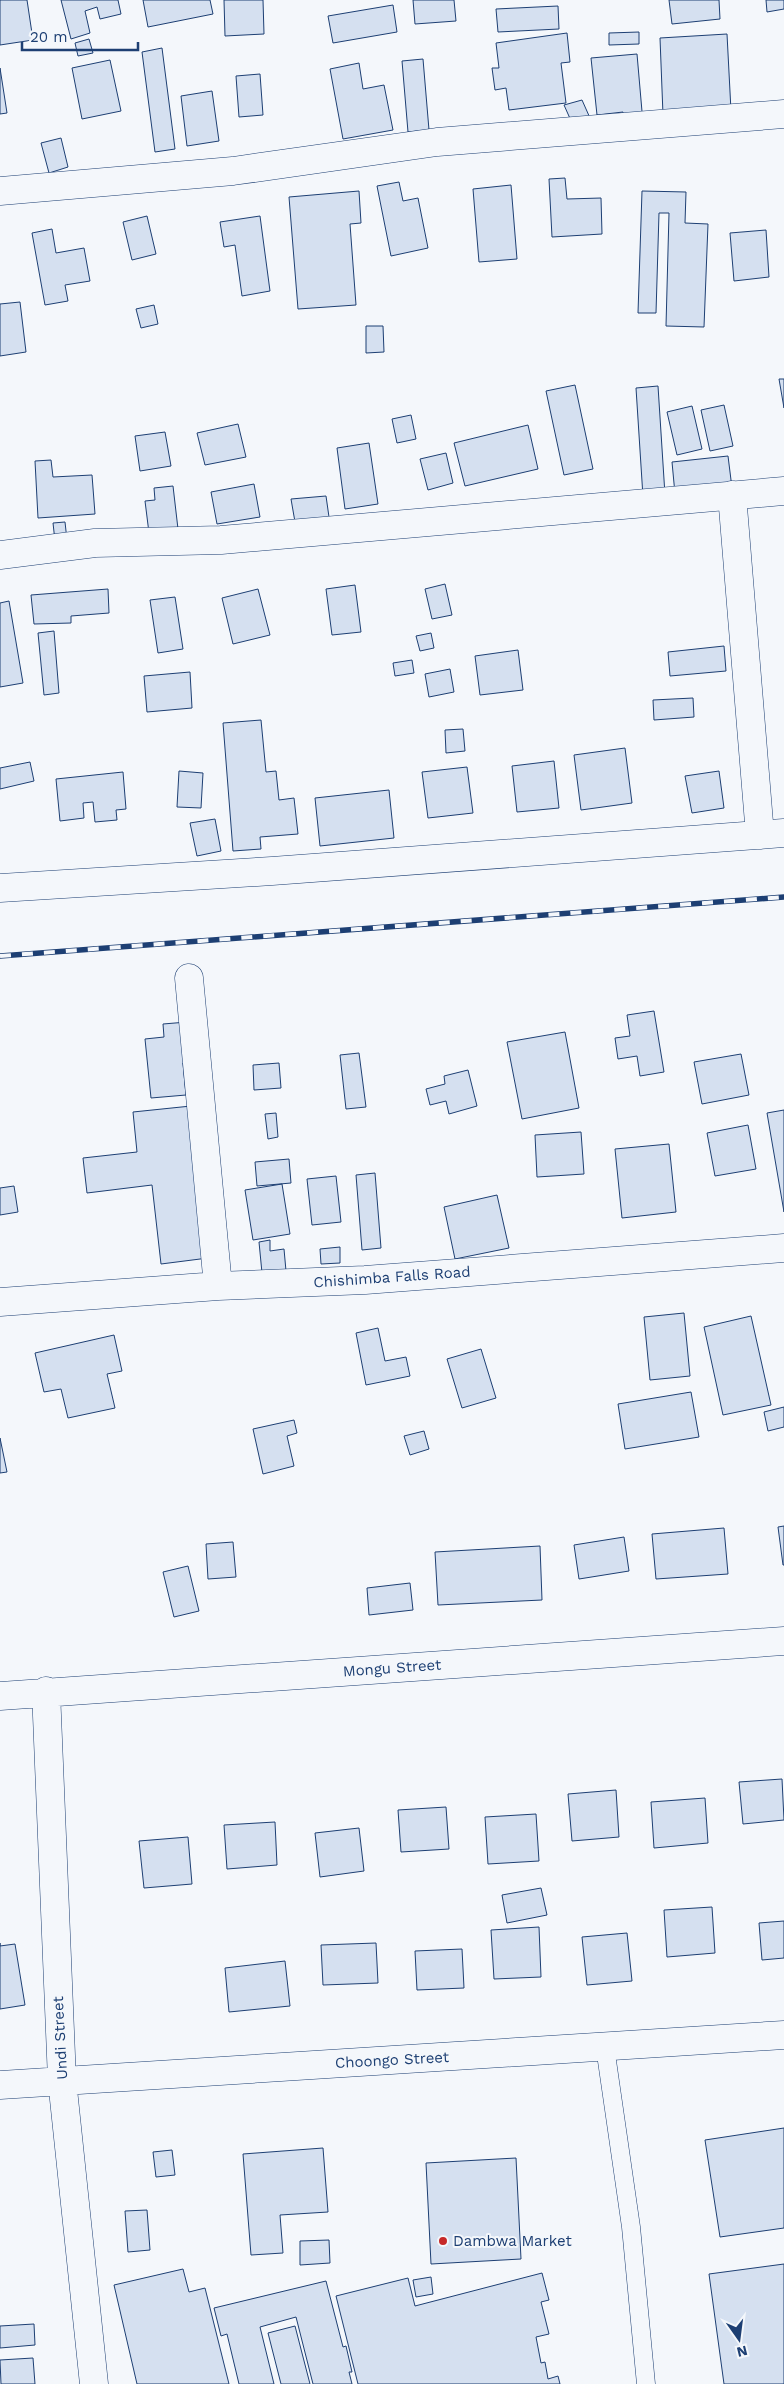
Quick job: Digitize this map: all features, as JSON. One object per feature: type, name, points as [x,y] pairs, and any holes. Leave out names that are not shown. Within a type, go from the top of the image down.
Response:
[{"type":"street","points":[[0,191],[233,171],[438,142],[784,114]]},
{"type":"street","points":[[0,555],[94,544],[221,540],[784,491]]},
{"type":"street","points":[[0,888],[272,871],[772,834],[732,495]]},
{"type":"street","points":[[189,978],[218,1286]]},
{"type":"street","name":"Chishimba Falls Road","points":[[0,1302],[218,1286],[365,1280],[784,1248]]},
{"type":"street","name":"Mongu Street","points":[[0,1696],[784,1641]]},
{"type":"street","name":"Undi Street","points":[[46,1692],[62,2080],[94,2384]]},
{"type":"street","name":"Choongo Street","points":[[0,2085],[784,2035]]},
{"type":"lane","points":[[605,2047],[631,2227],[646,2384]]},
{"type":"building","points":[[0,0],[27,0],[33,40],[0,45]]},
{"type":"building","points":[[61,0],[118,0],[121,14],[100,19],[97,7],[85,11],[90,33],[71,39]]},
{"type":"building","points":[[143,0],[210,0],[213,14],[148,27]]},
{"type":"building","points":[[224,0],[263,0],[264,34],[225,36]]},
{"type":"building","points":[[413,0],[454,0],[456,21],[415,24]]},
{"type":"building","points":[[669,0],[719,0],[720,19],[672,24]]},
{"type":"building","points":[[766,0],[784,0],[784,9],[767,12]]},
{"type":"building","points":[[393,5],[397,32],[333,43],[328,16]]},
{"type":"building","points":[[558,6],[559,29],[498,32],[496,9]]},
{"type":"building","points":[[639,32],[639,44],[609,45],[609,33]]},
{"type":"building","points":[[567,33],[570,62],[561,63],[566,103],[509,110],[506,88],[495,90],[492,68],[499,68],[496,43]]},
{"type":"building","points":[[727,34],[731,111],[663,115],[660,38]]},
{"type":"building","points":[[89,39],[93,53],[78,56],[75,43]]},
{"type":"building","points":[[162,48],[175,149],[155,152],[142,52]]},
{"type":"building","points":[[637,54],[643,123],[624,125],[623,112],[597,115],[591,58]]},
{"type":"building","points":[[423,59],[429,130],[408,132],[402,61]]},
{"type":"building","points":[[110,60],[121,111],[82,119],[72,68]]},
{"type":"building","points":[[359,63],[363,89],[384,85],[393,130],[343,139],[330,69]]},
{"type":"building","points":[[0,68],[7,113],[0,114]]},
{"type":"building","points":[[260,74],[263,115],[239,117],[236,76]]},
{"type":"building","points":[[212,91],[219,141],[187,146],[181,96]]},
{"type":"building","points":[[582,100],[590,118],[572,123],[564,105]]},
{"type":"building","points":[[61,138],[68,167],[49,173],[41,143]]},
{"type":"building","points":[[565,178],[567,199],[601,198],[602,234],[552,237],[549,179]]},
{"type":"building","points":[[399,182],[403,201],[418,198],[428,248],[391,256],[377,186]]},
{"type":"building","points":[[511,185],[517,259],[479,262],[473,189]]},
{"type":"building","points":[[359,191],[361,223],[350,224],[356,305],[298,309],[289,197]]},
{"type":"building","points":[[642,191],[686,192],[685,223],[708,224],[704,327],[666,326],[669,213],[659,213],[656,313],[638,313]]},
{"type":"building","points":[[147,216],[156,254],[132,260],[123,222]]},
{"type":"building","points":[[260,216],[270,291],[242,296],[235,245],[224,247],[220,222]]},
{"type":"building","points":[[52,229],[56,253],[84,248],[90,281],[65,285],[68,301],[45,305],[32,233]]},
{"type":"building","points":[[766,230],[769,277],[734,281],[730,233]]},
{"type":"building","points":[[20,302],[26,352],[0,356],[0,304]]},
{"type":"building","points":[[154,305],[158,324],[141,328],[136,309]]},
{"type":"building","points":[[366,326],[383,326],[384,352],[366,353]]},
{"type":"building","points":[[779,379],[784,379],[784,408]]},
{"type":"building","points":[[575,385],[593,469],[564,475],[546,391]]},
{"type":"building","points":[[658,386],[665,495],[643,497],[636,388]]},
{"type":"building","points":[[724,405],[733,446],[710,451],[701,410]]},
{"type":"building","points":[[692,406],[702,449],[677,455],[667,412]]},
{"type":"building","points":[[411,415],[416,439],[397,443],[392,419]]},
{"type":"building","points":[[238,424],[246,457],[205,465],[197,433]]},
{"type":"building","points":[[528,425],[538,469],[465,486],[454,443]]},
{"type":"building","points":[[165,432],[171,466],[140,471],[135,436]]},
{"type":"building","points":[[369,443],[378,504],[345,509],[337,448]]},
{"type":"building","points":[[446,453],[453,483],[428,490],[420,459]]},
{"type":"building","points":[[728,456],[732,488],[675,494],[672,462]]},
{"type":"building","points":[[51,460],[53,477],[92,475],[95,514],[38,518],[35,461]]},
{"type":"building","points":[[254,484],[260,517],[217,524],[211,492]]},
{"type":"building","points":[[173,486],[178,529],[149,533],[145,501],[155,500],[154,488]]},
{"type":"building","points":[[326,496],[329,517],[295,522],[291,499]]},
{"type":"building","points":[[65,522],[67,540],[55,541],[53,523]]},
{"type":"building","points":[[445,584],[452,615],[432,619],[425,589]]},
{"type":"building","points":[[355,585],[361,632],[332,635],[326,589]]},
{"type":"building","points":[[108,589],[109,613],[71,616],[71,623],[34,624],[31,595]]},
{"type":"building","points":[[258,589],[270,635],[233,644],[222,598]]},
{"type":"building","points":[[175,597],[183,649],[158,653],[150,600]]},
{"type":"building","points":[[9,601],[23,683],[0,687],[0,603]]},
{"type":"building","points":[[54,631],[59,693],[44,695],[38,633]]},
{"type":"building","points":[[431,633],[434,648],[420,651],[416,636]]},
{"type":"building","points":[[724,646],[726,671],[670,676],[668,652]]},
{"type":"building","points":[[518,650],[523,690],[480,695],[475,656]]},
{"type":"building","points":[[412,660],[414,673],[395,676],[393,663]]},
{"type":"building","points":[[450,669],[454,692],[429,697],[425,674]]},
{"type":"building","points":[[190,672],[192,708],[147,712],[144,676]]},
{"type":"building","points":[[693,698],[694,717],[654,720],[653,700]]},
{"type":"building","points":[[261,720],[266,772],[276,771],[279,800],[294,798],[298,834],[260,837],[261,849],[233,851],[223,723]]},
{"type":"building","points":[[463,729],[465,751],[446,753],[445,730]]},
{"type":"building","points":[[625,748],[632,803],[581,810],[574,755]]},
{"type":"building","points":[[554,761],[559,808],[517,812],[512,766]]},
{"type":"building","points":[[30,762],[34,781],[0,789],[0,768]]},
{"type":"building","points":[[467,767],[473,813],[428,818],[422,772]]},
{"type":"building","points":[[179,771],[203,773],[201,808],[177,807]]},
{"type":"building","points":[[719,771],[724,808],[692,813],[685,776]]},
{"type":"building","points":[[123,772],[126,809],[116,810],[117,820],[95,822],[93,802],[83,803],[84,818],[60,821],[56,779]]},
{"type":"building","points":[[389,790],[394,838],[320,846],[315,798]]},
{"type":"building","points":[[215,819],[221,851],[197,856],[190,823]]},
{"type":"building","points":[[654,1011],[664,1072],[640,1076],[637,1056],[618,1059],[615,1038],[630,1036],[627,1015]]},
{"type":"building","points":[[187,1022],[191,1063],[183,1063],[186,1095],[151,1098],[145,1039],[164,1037],[163,1024]]},
{"type":"building","points":[[565,1032],[579,1108],[522,1119],[507,1042]]},
{"type":"building","points":[[359,1053],[366,1107],[346,1109],[340,1055]]},
{"type":"building","points":[[741,1054],[749,1095],[702,1104],[694,1062]]},
{"type":"building","points":[[279,1063],[281,1088],[254,1090],[253,1065]]},
{"type":"building","points":[[468,1070],[477,1106],[449,1114],[446,1101],[430,1105],[426,1089],[445,1084],[444,1076]]},
{"type":"building","points":[[191,1106],[208,1258],[161,1264],[152,1185],[87,1193],[83,1158],[137,1152],[133,1112]]},
{"type":"building","points":[[784,1110],[784,1212],[767,1113]]},
{"type":"building","points":[[276,1113],[278,1137],[268,1139],[265,1114]]},
{"type":"building","points":[[748,1125],[756,1169],[715,1176],[707,1133]]},
{"type":"building","points":[[581,1132],[584,1174],[537,1177],[535,1135]]},
{"type":"building","points":[[669,1144],[676,1212],[622,1218],[615,1149]]},
{"type":"building","points":[[289,1159],[291,1183],[257,1186],[255,1162]]},
{"type":"building","points":[[375,1173],[381,1248],[362,1250],[356,1175]]},
{"type":"building","points":[[336,1176],[341,1222],[312,1225],[307,1179]]},
{"type":"building","points":[[282,1184],[290,1234],[253,1240],[245,1190]]},
{"type":"building","points":[[14,1186],[18,1212],[0,1215],[0,1188]]},
{"type":"building","points":[[497,1195],[509,1248],[455,1259],[444,1207]]},
{"type":"building","points":[[270,1240],[270,1251],[284,1249],[286,1271],[262,1273],[259,1242]]},
{"type":"building","points":[[340,1247],[340,1263],[321,1264],[320,1249]]},
{"type":"building","points":[[684,1313],[690,1376],[650,1380],[644,1317]]},
{"type":"building","points":[[751,1316],[771,1405],[723,1415],[704,1327]]},
{"type":"building","points":[[378,1328],[385,1361],[406,1357],[410,1376],[366,1385],[356,1333]]},
{"type":"building","points":[[114,1335],[122,1371],[107,1374],[115,1408],[68,1418],[61,1389],[44,1392],[35,1353]]},
{"type":"building","points":[[481,1349],[496,1398],[462,1408],[447,1359]]},
{"type":"building","points":[[691,1392],[699,1437],[625,1449],[618,1404]]},
{"type":"building","points":[[784,1407],[784,1427],[768,1431],[764,1412]]},
{"type":"building","points":[[294,1420],[297,1433],[287,1436],[294,1466],[263,1474],[253,1429]]},
{"type":"building","points":[[424,1431],[429,1449],[410,1455],[404,1436]]},
{"type":"building","points":[[0,1438],[7,1472],[0,1473]]},
{"type":"building","points":[[784,1526],[784,1565],[783,1565],[778,1527]]},
{"type":"building","points":[[724,1528],[728,1574],[656,1579],[652,1534]]},
{"type":"building","points":[[624,1537],[629,1571],[579,1579],[574,1545]]},
{"type":"building","points":[[233,1542],[236,1577],[208,1579],[206,1544]]},
{"type":"building","points":[[540,1546],[542,1600],[438,1605],[435,1552]]},
{"type":"building","points":[[188,1566],[199,1611],[174,1617],[163,1572]]},
{"type":"building","points":[[410,1583],[413,1610],[369,1615],[367,1588]]},
{"type":"building","points":[[782,1779],[784,1820],[743,1824],[739,1782]]},
{"type":"building","points":[[616,1790],[619,1837],[572,1841],[568,1794]]},
{"type":"building","points":[[705,1798],[708,1843],[654,1848],[651,1802]]},
{"type":"building","points":[[446,1807],[449,1849],[401,1852],[398,1810]]},
{"type":"building","points":[[536,1814],[539,1861],[488,1864],[485,1817]]},
{"type":"building","points":[[275,1822],[277,1865],[227,1869],[224,1825]]},
{"type":"building","points":[[359,1828],[364,1871],[320,1877],[315,1833]]},
{"type":"building","points":[[188,1837],[192,1884],[144,1888],[139,1841]]},
{"type":"building","points":[[541,1888],[547,1915],[507,1923],[502,1895]]},
{"type":"building","points":[[712,1907],[715,1953],[667,1957],[664,1910]]},
{"type":"building","points":[[784,1921],[784,1958],[762,1960],[759,1923]]},
{"type":"building","points":[[539,1927],[541,1977],[494,1979],[491,1930]]},
{"type":"building","points":[[627,1933],[632,1981],[587,1985],[582,1937]]},
{"type":"building","points":[[376,1943],[378,1983],[323,1985],[321,1945]]},
{"type":"building","points":[[15,1944],[25,2005],[0,2009],[0,1946]]},
{"type":"building","points":[[462,1949],[464,1988],[417,1990],[415,1951]]},
{"type":"building","points":[[285,1961],[290,2006],[229,2012],[225,1968]]},
{"type":"building","points":[[784,2128],[784,2228],[720,2237],[705,2140]]},
{"type":"building","points":[[323,2148],[328,2212],[280,2215],[283,2253],[251,2255],[243,2154]]},
{"type":"building","points":[[172,2150],[175,2175],[156,2177],[153,2152]]},
{"type":"building","points":[[516,2158],[521,2259],[431,2264],[426,2163]]},
{"type":"building","points":[[147,2210],[150,2250],[128,2252],[125,2211]]},
{"type":"building","points":[[329,2240],[330,2263],[300,2265],[300,2241]]},
{"type":"building","points":[[784,2264],[784,2384],[724,2384],[709,2274]]},
{"type":"building","points":[[183,2269],[189,2292],[205,2288],[229,2384],[137,2384],[114,2285]]},
{"type":"building","points":[[542,2273],[549,2300],[541,2302],[549,2334],[536,2337],[541,2363],[545,2362],[548,2379],[558,2376],[560,2384],[358,2384],[336,2296],[408,2278],[415,2306]]},
{"type":"building","points":[[431,2277],[433,2294],[416,2297],[413,2280]]},
{"type":"building","points":[[326,2281],[343,2347],[346,2346],[352,2372],[349,2372],[352,2384],[313,2384],[296,2317],[260,2327],[274,2384],[239,2384],[227,2334],[221,2336],[214,2308]]},
{"type":"building","points":[[34,2324],[35,2345],[0,2348],[0,2326]]},
{"type":"building","points":[[295,2326],[310,2384],[281,2384],[268,2333]]},
{"type":"building","points":[[33,2358],[35,2384],[1,2384],[0,2360]]},
{"type":"railway","points":[[0,956],[784,897]]},
{"type":"place","name":"Dambwa Market","points":[[443,2241]]}]
